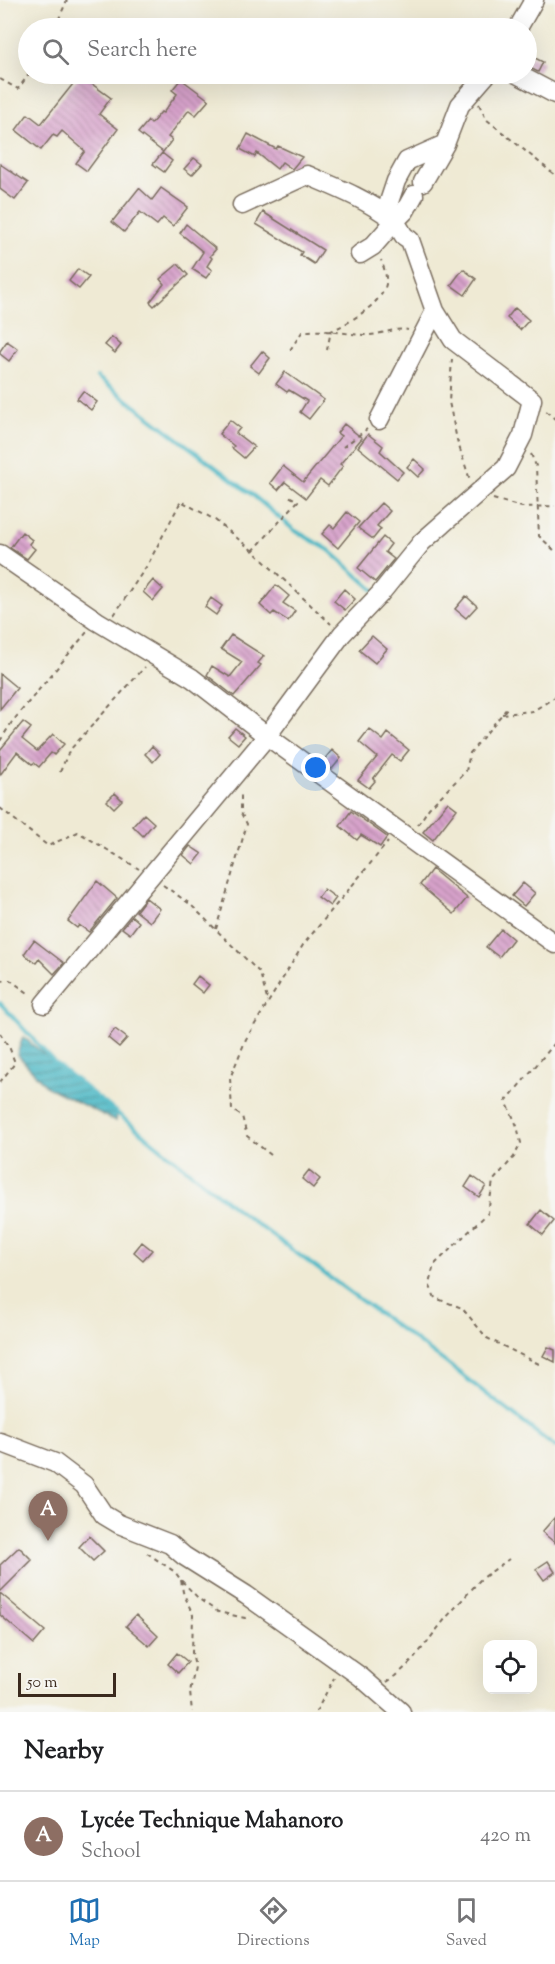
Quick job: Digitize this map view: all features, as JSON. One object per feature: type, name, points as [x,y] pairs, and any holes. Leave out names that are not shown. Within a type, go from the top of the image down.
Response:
[{"type":"street","points":[[524,18],[534,0]]},
{"type":"street","points":[[360,254],[372,246],[392,219],[405,212],[445,144],[460,105],[478,84]]},
{"type":"street","points":[[536,84],[555,94]]},
{"type":"street","points":[[392,219],[389,202],[396,180],[408,161],[445,144]]},
{"type":"street","points":[[44,1004],[267,736],[342,634],[380,594],[422,542],[506,468],[523,435],[532,400],[453,340],[435,311],[410,240],[392,219],[376,207],[346,191],[307,175],[242,205]]},
{"type":"street","points":[[379,420],[435,311]]},
{"type":"street","points":[[0,554],[102,624],[192,678],[267,736],[555,944]]},
{"type":"street","points":[[0,1442],[55,1463],[84,1485],[104,1515],[119,1524],[170,1544],[184,1556],[264,1607],[339,1662],[401,1712]]},
{"type":"path","points":[[59,18],[67,0]]},
{"type":"path","points":[[0,79],[18,89],[22,84]]},
{"type":"path","points":[[473,89],[486,119],[555,175]]},
{"type":"path","points":[[331,331],[350,322],[366,310],[382,291],[386,285],[385,271],[380,258]]},
{"type":"path","points":[[290,350],[303,332],[318,330],[367,336],[397,328],[425,332]]},
{"type":"path","points":[[327,350],[331,331]]},
{"type":"path","points":[[453,340],[449,402],[473,497],[522,507],[555,506]]},
{"type":"path","points":[[343,447],[379,420]]},
{"type":"path","points":[[523,435],[536,466],[539,536],[555,551]]},
{"type":"path","points":[[253,551],[298,501],[287,495]]},
{"type":"path","points":[[0,741],[12,722],[102,624],[148,564],[181,501],[215,520],[253,551],[342,634]]},
{"type":"path","points":[[60,772],[69,751],[155,656]]},
{"type":"path","points":[[502,714],[533,711],[555,697]]},
{"type":"path","points":[[271,1155],[247,1136],[243,1116],[232,1110],[229,1092],[230,1078],[246,1039],[303,945],[429,807],[466,771],[470,753],[507,708]]},
{"type":"path","points":[[216,929],[247,824],[241,813],[241,787],[238,771]]},
{"type":"path","points":[[0,808],[48,846],[78,831],[151,876],[190,904],[260,973],[268,1004]]},
{"type":"path","points":[[0,981],[10,980],[44,1004]]},
{"type":"path","points":[[0,1033],[15,1063],[0,1082]]},
{"type":"path","points":[[539,1364],[487,1338],[462,1308],[435,1298],[429,1284],[434,1265],[489,1213],[494,1181],[514,1157],[521,1143],[506,1101],[555,1043]]},
{"type":"path","points":[[147,1552],[175,1572],[199,1599],[218,1612],[245,1618],[264,1607]]},
{"type":"path","points":[[379,1693],[382,1684],[396,1676],[413,1660],[480,1580],[509,1559]]},
{"type":"path","points":[[181,1580],[183,1592],[193,1614],[192,1653],[195,1666],[190,1692],[192,1712]]},
{"type":"path","points":[[316,1712],[333,1683],[339,1662]]},
{"type":"water","points":[[23,1037],[117,1113],[116,1121],[47,1087],[17,1054]]},
{"type":"building","points":[[537,59],[543,62],[537,72]]},
{"type":"building","points":[[73,84],[92,84],[111,98],[99,114],[118,129],[87,171],[76,163],[85,151],[62,131],[57,137],[53,135],[41,150],[16,130],[28,114],[41,124]]},
{"type":"building","points":[[177,84],[188,84],[209,100],[196,115],[189,110],[168,137],[172,140],[163,152],[138,133],[148,121],[151,124],[161,112],[163,113],[177,94],[172,90]]},
{"type":"building","points":[[248,134],[276,149],[278,146],[302,157],[292,169],[282,162],[277,169],[257,153],[255,157],[240,149]]},
{"type":"building","points":[[162,153],[172,161],[164,172],[153,164]]},
{"type":"building","points":[[194,158],[202,164],[192,175],[184,169]]},
{"type":"building","points":[[0,164],[28,183],[15,200],[0,189]]},
{"type":"building","points":[[139,188],[152,200],[161,188],[188,207],[173,226],[163,218],[157,225],[140,212],[124,232],[112,222]]},
{"type":"building","points":[[263,212],[323,250],[314,264],[300,255],[302,252],[256,224]]},
{"type":"building","points":[[186,224],[216,249],[210,256],[212,258],[207,266],[212,270],[206,278],[192,269],[203,252],[180,233]]},
{"type":"building","points":[[178,264],[188,275],[154,306],[150,302],[164,284],[160,279]]},
{"type":"building","points":[[78,269],[89,277],[79,289],[69,281]]},
{"type":"building","points":[[463,269],[476,279],[465,295],[451,285]]},
{"type":"building","points":[[515,308],[529,320],[520,330],[507,318]]},
{"type":"building","points":[[112,337],[121,345],[115,353],[105,345]]},
{"type":"building","points":[[7,341],[18,349],[9,361],[0,354]]},
{"type":"building","points":[[262,351],[270,358],[259,373],[250,366]]},
{"type":"building","points":[[285,372],[324,400],[309,419],[300,412],[307,401],[276,384]]},
{"type":"building","points":[[83,391],[97,402],[91,410],[77,399]]},
{"type":"building","points":[[230,420],[240,428],[236,433],[254,447],[244,458],[219,434]]},
{"type":"building","points":[[344,424],[362,438],[340,464],[343,466],[328,486],[320,480],[306,498],[285,482],[278,490],[270,483],[283,466],[303,482],[341,436],[337,433]]},
{"type":"building","points":[[368,434],[383,446],[380,451],[403,472],[397,479],[358,447]]},
{"type":"building","points":[[414,459],[425,469],[418,477],[407,467]]},
{"type":"building","points":[[381,503],[390,511],[377,526],[381,529],[373,539],[358,528]]},
{"type":"building","points":[[347,512],[359,522],[338,548],[322,534],[330,525],[334,528]]},
{"type":"building","points":[[22,532],[32,540],[29,544],[35,549],[27,559],[10,548]]},
{"type":"building","points":[[383,537],[391,544],[385,552],[394,559],[375,582],[358,568]]},
{"type":"building","points":[[153,580],[163,589],[153,601],[143,592]]},
{"type":"building","points":[[276,585],[289,596],[283,603],[295,611],[288,621],[274,612],[271,615],[260,605]]},
{"type":"building","points":[[344,589],[355,599],[345,610],[334,601]]},
{"type":"building","points":[[466,596],[477,606],[466,618],[455,609]]},
{"type":"building","points":[[211,598],[222,606],[216,615],[205,607]]},
{"type":"building","points":[[231,635],[264,656],[258,663],[261,665],[234,696],[207,675],[212,666],[230,677],[242,662],[221,649]]},
{"type":"building","points":[[372,636],[387,649],[375,663],[359,650]]},
{"type":"building","points":[[0,674],[17,688],[0,709]]},
{"type":"building","points":[[23,722],[31,728],[22,739],[37,751],[53,734],[64,744],[54,755],[51,753],[39,767],[17,752],[0,775],[0,750]]},
{"type":"building","points":[[235,728],[245,736],[238,744],[228,736]]},
{"type":"building","points":[[369,729],[383,740],[388,733],[409,750],[400,761],[392,755],[373,779],[375,781],[369,788],[358,780],[377,757],[359,742]]},
{"type":"building","points":[[152,746],[160,754],[153,762],[145,754]]},
{"type":"building","points":[[332,750],[341,758],[332,769],[322,762]]},
{"type":"building","points":[[115,793],[122,800],[114,808],[107,801]]},
{"type":"building","points":[[448,802],[457,809],[433,840],[423,832]]},
{"type":"building","points":[[351,811],[387,837],[380,847],[361,835],[357,840],[340,826]]},
{"type":"building","points":[[144,814],[154,823],[143,836],[133,826]]},
{"type":"building","points":[[190,846],[202,854],[194,864],[183,855]]},
{"type":"building","points":[[432,869],[467,898],[454,914],[420,885]]},
{"type":"building","points":[[97,881],[117,898],[89,932],[79,925],[77,928],[68,921]]},
{"type":"building","points":[[523,883],[535,893],[524,906],[512,896]]},
{"type":"building","points":[[324,889],[336,898],[330,906],[318,897]]},
{"type":"building","points":[[146,898],[160,909],[150,922],[136,911]]},
{"type":"building","points":[[132,916],[139,922],[130,934],[122,928]]},
{"type":"building","points":[[501,929],[513,939],[499,957],[486,947]]},
{"type":"building","points":[[34,940],[64,963],[54,974],[39,959],[36,963],[24,954]]},
{"type":"building","points":[[198,976],[209,985],[203,993],[192,984]]},
{"type":"building","points":[[115,1029],[127,1038],[119,1047],[108,1038]]},
{"type":"building","points":[[309,1170],[320,1179],[313,1188],[302,1179]]},
{"type":"building","points":[[472,1176],[486,1186],[479,1197],[465,1187]]},
{"type":"building","points":[[541,1210],[554,1221],[543,1235],[530,1224]]},
{"type":"building","points":[[142,1242],[152,1250],[143,1260],[134,1252]]},
{"type":"building","points":[[548,1347],[555,1350],[555,1362],[543,1356]]},
{"type":"building","points":[[48,1500],[56,1507],[48,1516],[40,1508]]},
{"type":"building","points":[[555,1517],[555,1543],[542,1532]]},
{"type":"building","points":[[89,1536],[104,1551],[93,1561],[79,1547]]},
{"type":"building","points":[[19,1547],[32,1560],[0,1592],[0,1565]]},
{"type":"building","points":[[548,1561],[555,1572],[544,1580],[536,1569]]},
{"type":"building","points":[[0,1593],[45,1631],[34,1644],[0,1615]]},
{"type":"building","points":[[136,1615],[158,1636],[149,1646],[126,1626]]},
{"type":"building","points":[[177,1653],[188,1662],[178,1673],[168,1664]]},
{"type":"waterway","points":[[97,377],[255,497],[294,530],[329,550],[375,591]]},
{"type":"waterway","points":[[0,1003],[56,1064],[239,1211],[445,1362],[555,1447]]},
{"type":"place","name":"Lycée Technique Mahanoro","points":[[48,1541]]}]
